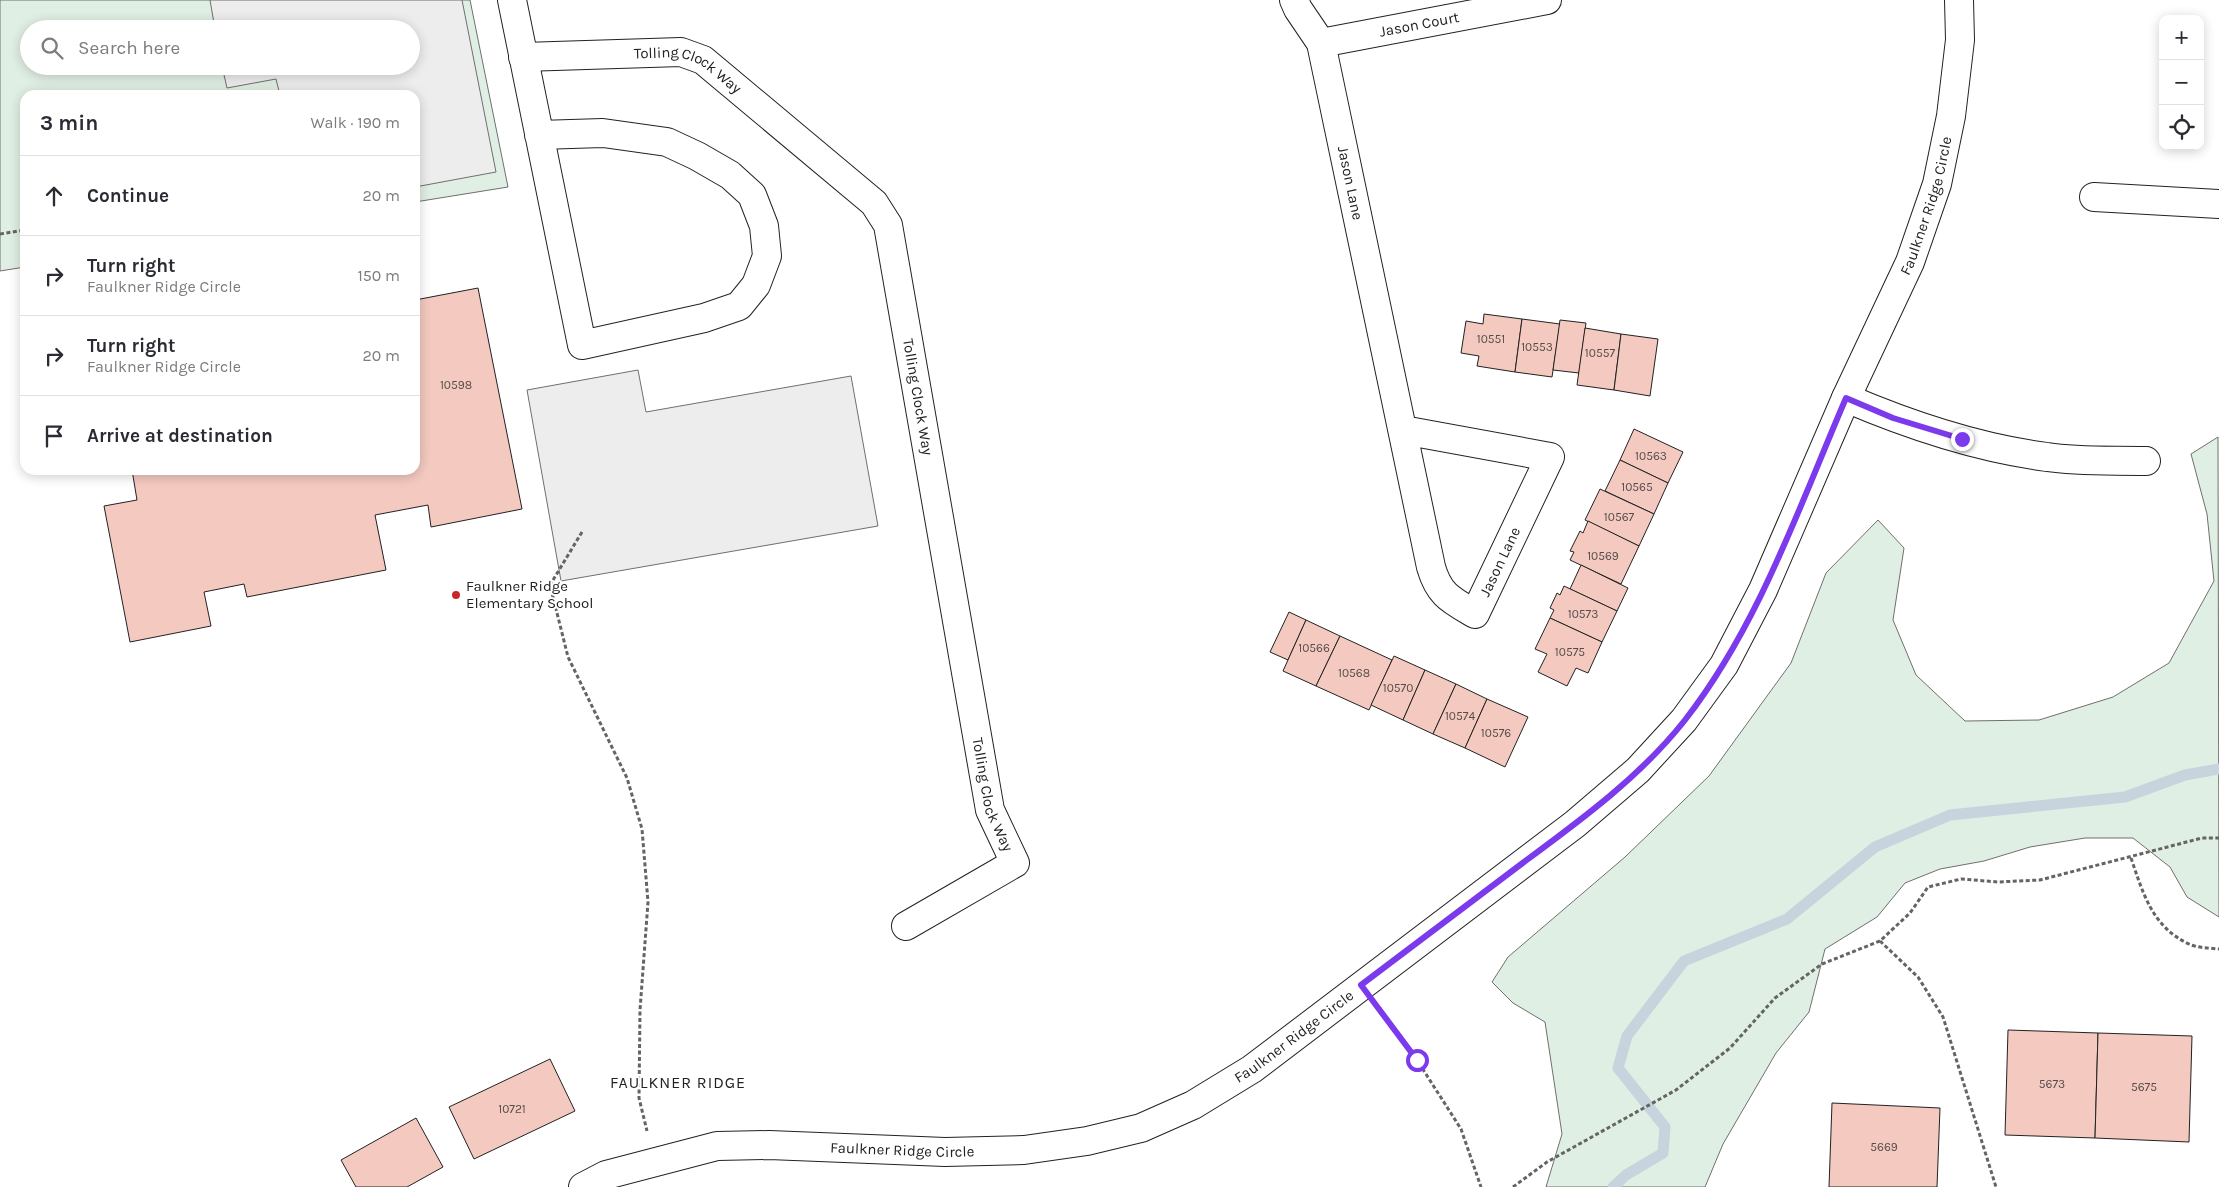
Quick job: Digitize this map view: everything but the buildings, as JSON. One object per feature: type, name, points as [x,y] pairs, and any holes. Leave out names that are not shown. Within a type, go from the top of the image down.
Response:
[{"type":"street","points":[[512,0],[524,57],[539,135],[582,345],[704,318],[739,306],[756,285],[767,256],[764,226],[752,195],[730,175],[697,156],[667,142],[603,133],[539,135]]},
{"type":"street","name":"Jason Lane","points":[[1294,0],[1321,43],[1403,430],[1436,584],[1448,598],[1475,614],[1550,457],[1403,430]]},
{"type":"street","name":"Jason Court","points":[[1321,43],[1547,0]]},
{"type":"street","name":"Faulkner Ridge Circle","points":[[583,1187],[606,1175],[717,1146],[769,1145],[945,1152],[1024,1150],[1087,1141],[1142,1128],[1193,1105],[1252,1069],[1575,824],[1638,770],[1684,720],[1724,665],[1763,590],[1846,398],[1910,262],[1937,184],[1951,116],[1960,40],[1959,0]]},
{"type":"street","name":"Tolling Clock Way","points":[[524,57],[681,52],[702,60],[874,203],[888,225],[990,810],[1015,863],[906,926]]},
{"type":"street","points":[[2094,197],[2219,204]]},
{"type":"street","points":[[1846,398],[1893,418],[1962,439],[2047,458],[2146,461]]},
{"type":"path","points":[[0,234],[20,231]]},
{"type":"path","points":[[582,532],[550,586],[568,658],[626,778],[642,829],[648,902],[640,1010],[639,1098],[655,1162]]},
{"type":"path","points":[[1513,1187],[1548,1162],[1631,1113],[1676,1090],[1730,1048],[1774,998],[1822,964],[1880,941],[1910,913],[1928,888],[1961,879],[1998,882],[2040,880],[2202,838],[2219,838]]},
{"type":"path","points":[[2130,858],[2147,903],[2165,930],[2190,945],[2219,949]]},
{"type":"path","points":[[1880,941],[1918,977],[1943,1017],[1996,1187]]},
{"type":"path","points":[[1361,985],[1417,1060],[1461,1129],[1481,1187]]},
{"type":"green space","points":[[0,0],[470,0],[508,187],[420,201],[420,90],[20,90],[20,268],[0,271]]},
{"type":"green space","points":[[2218,437],[2219,917],[2187,897],[2170,867],[2133,838],[2085,838],[2030,847],[1984,861],[1940,869],[1905,883],[1877,917],[1825,949],[1809,1012],[1776,1053],[1723,1144],[1705,1187],[1546,1187],[1562,1134],[1545,1022],[1513,1003],[1492,982],[1508,957],[1625,857],[1709,776],[1791,663],[1826,573],[1878,520],[1904,548],[1893,620],[1916,675],[1965,721],[2039,720],[2113,697],[2169,663],[2214,581],[2207,514],[2191,454]]},
{"type":"shaded area","points":[[210,0],[462,0],[496,172],[420,186],[420,90],[279,90],[276,79],[227,88],[224,75],[420,75],[420,20],[213,20]]},
{"type":"shaded area","points":[[638,370],[646,412],[851,376],[878,526],[561,581],[527,390]]},
{"type":"waterway","points":[[1613,1187],[1626,1175],[1663,1153],[1665,1127],[1618,1068],[1627,1036],[1684,961],[1787,919],[1875,847],[1950,815],[2125,797],[2185,775],[2219,769]]},
{"type":"place","name":"Faulkner Ridge Elementary School","points":[[456,595]]},
{"type":"district","name":"FAULKNER RIDGE","points":[[678,1082]]},
{"type":"route","points":[[1417,1060],[1361,985],[1575,824],[1638,770],[1684,720],[1724,665],[1763,590],[1846,398],[1893,418],[1962,439]]}]
